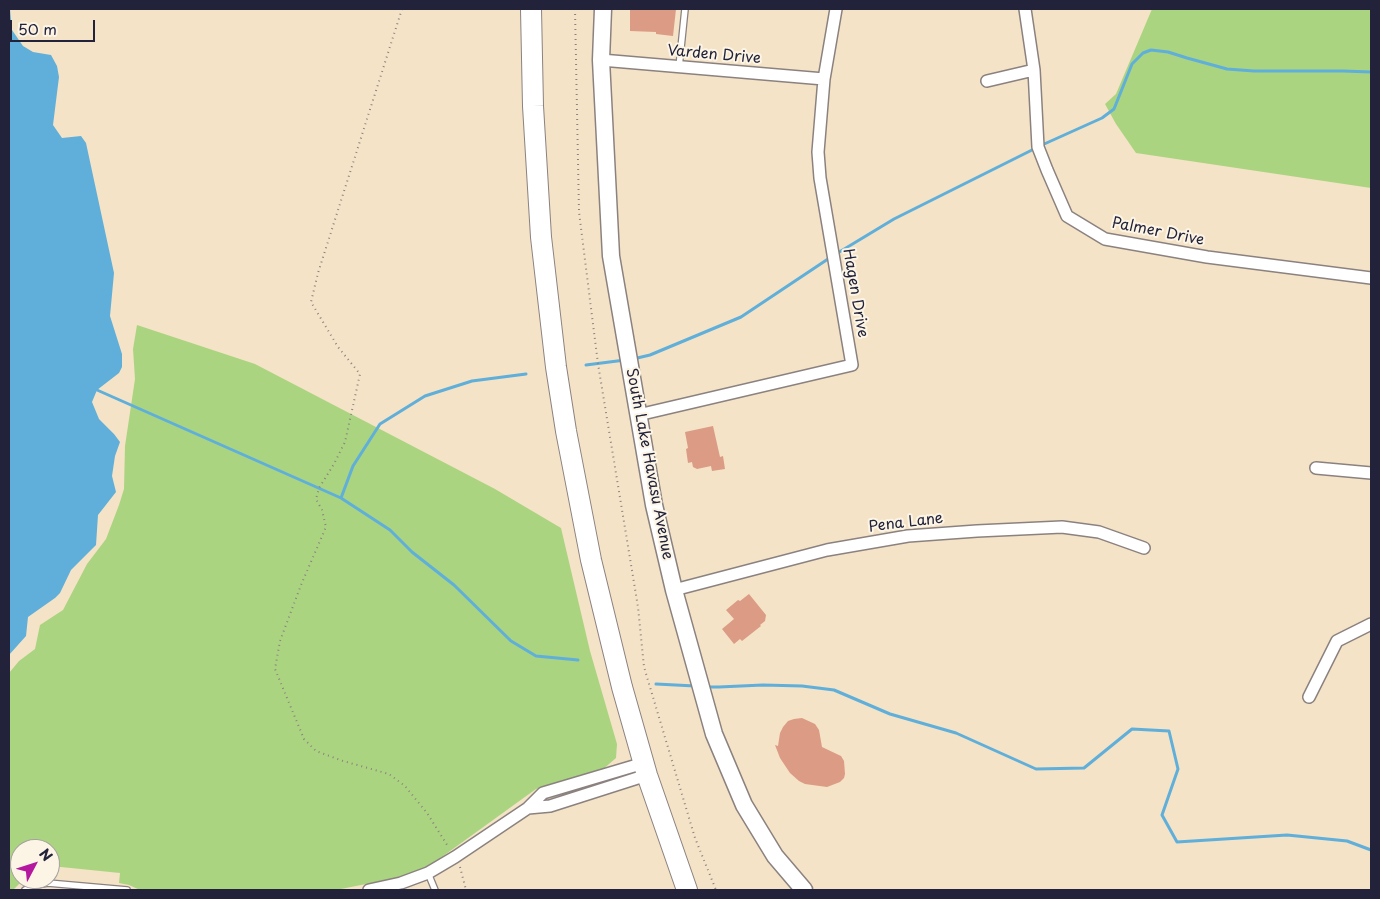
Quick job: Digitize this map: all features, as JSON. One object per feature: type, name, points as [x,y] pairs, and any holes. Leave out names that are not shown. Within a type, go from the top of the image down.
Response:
[{"type":"highway","points":[[532,9],[536,172],[548,302],[557,376],[578,496],[591,560],[622,687],[646,769],[687,890]]},
{"type":"main road","name":"South Lake Havasu Avenue","points":[[603,9],[601,60],[611,256],[654,505],[674,590],[714,734],[744,805],[776,856],[804,890]]},
{"type":"street","name":"Hagen Drive","points":[[638,415],[852,366],[820,178],[818,152],[824,79],[836,9]]},
{"type":"street","name":"Palmer Drive","points":[[1025,9],[1034,70],[1038,147],[1067,216],[1105,238],[1206,257],[1371,278]]},
{"type":"street","name":"Varden Drive","points":[[601,60],[824,79]]},
{"type":"street","points":[[987,81],[1034,70]]},
{"type":"street","points":[[1316,468],[1371,473]]},
{"type":"street","name":"Pena Lane","points":[[674,590],[828,550],[908,536],[1062,527],[1099,532],[1144,548]]},
{"type":"street","points":[[1309,697],[1337,641],[1371,624]]},
{"type":"street","points":[[369,890],[401,883],[428,873],[528,808],[550,806],[646,769]]},
{"type":"lane","points":[[679,67],[685,9]]},
{"type":"lane","points":[[428,873],[435,890]]},
{"type":"lane","points":[[25,890],[36,885],[48,883],[127,890]]},
{"type":"path","points":[[402,9],[318,273],[311,302],[338,347],[360,374],[345,442],[319,488],[316,499],[322,510],[326,527],[280,641],[275,668],[304,739],[316,751],[389,774],[406,786],[427,813],[455,857],[461,869],[466,890]]},
{"type":"path","points":[[574,9],[579,212],[598,364],[638,607],[644,667],[696,838],[716,890]]},
{"type":"green space","points":[[1152,9],[1371,9],[1371,188],[1136,153],[1105,104],[1116,94]]},
{"type":"green space","points":[[137,325],[255,364],[495,489],[561,528],[590,651],[617,744],[616,758],[602,770],[536,789],[439,859],[422,869],[396,878],[336,890],[140,890],[119,883],[120,873],[60,867],[60,839],[10,839],[10,889],[14,889],[9,890],[9,673],[19,661],[35,649],[40,625],[63,610],[87,564],[106,539],[124,489],[125,446],[135,379],[133,349]]},
{"type":"water","points":[[9,9],[12,30],[23,46],[33,52],[51,55],[57,66],[59,77],[53,125],[62,138],[81,136],[86,143],[114,273],[110,316],[122,354],[122,367],[119,373],[97,390],[92,402],[99,419],[120,442],[115,456],[112,476],[116,492],[98,515],[96,545],[71,570],[60,593],[28,617],[26,636],[9,655]]},
{"type":"building","points":[[630,9],[676,9],[673,36],[656,34],[656,32],[630,31]]},
{"type":"building","points":[[713,426],[720,457],[723,456],[725,469],[712,471],[711,466],[697,469],[693,467],[692,462],[688,463],[685,432]]},
{"type":"building","points":[[749,594],[766,615],[765,621],[742,641],[740,639],[734,644],[722,629],[734,619],[726,610]]},
{"type":"building","points":[[802,718],[815,724],[819,730],[822,747],[841,756],[844,761],[845,774],[840,782],[827,787],[805,784],[790,773],[780,758],[775,745],[778,746],[783,727],[788,721]]},
{"type":"waterway","points":[[1042,145],[1102,118],[1114,109],[1132,64],[1143,53],[1151,50],[1168,52],[1227,69],[1371,72]]},
{"type":"waterway","points":[[836,254],[894,219],[1036,148]]},
{"type":"waterway","points":[[633,359],[650,355],[741,317],[831,257]]},
{"type":"waterway","points":[[586,365],[625,360]]},
{"type":"waterway","points":[[341,498],[353,466],[380,424],[425,396],[472,381],[526,374]]},
{"type":"waterway","points":[[97,390],[341,498],[390,530],[412,552],[454,585],[511,641],[536,656],[578,660]]},
{"type":"waterway","points":[[656,684],[695,686]]},
{"type":"waterway","points":[[706,687],[763,685],[802,686],[834,690],[890,714],[956,733],[1036,769],[1084,768],[1132,729],[1169,731],[1178,769],[1162,815],[1177,842],[1287,835],[1347,841],[1371,850]]}]
